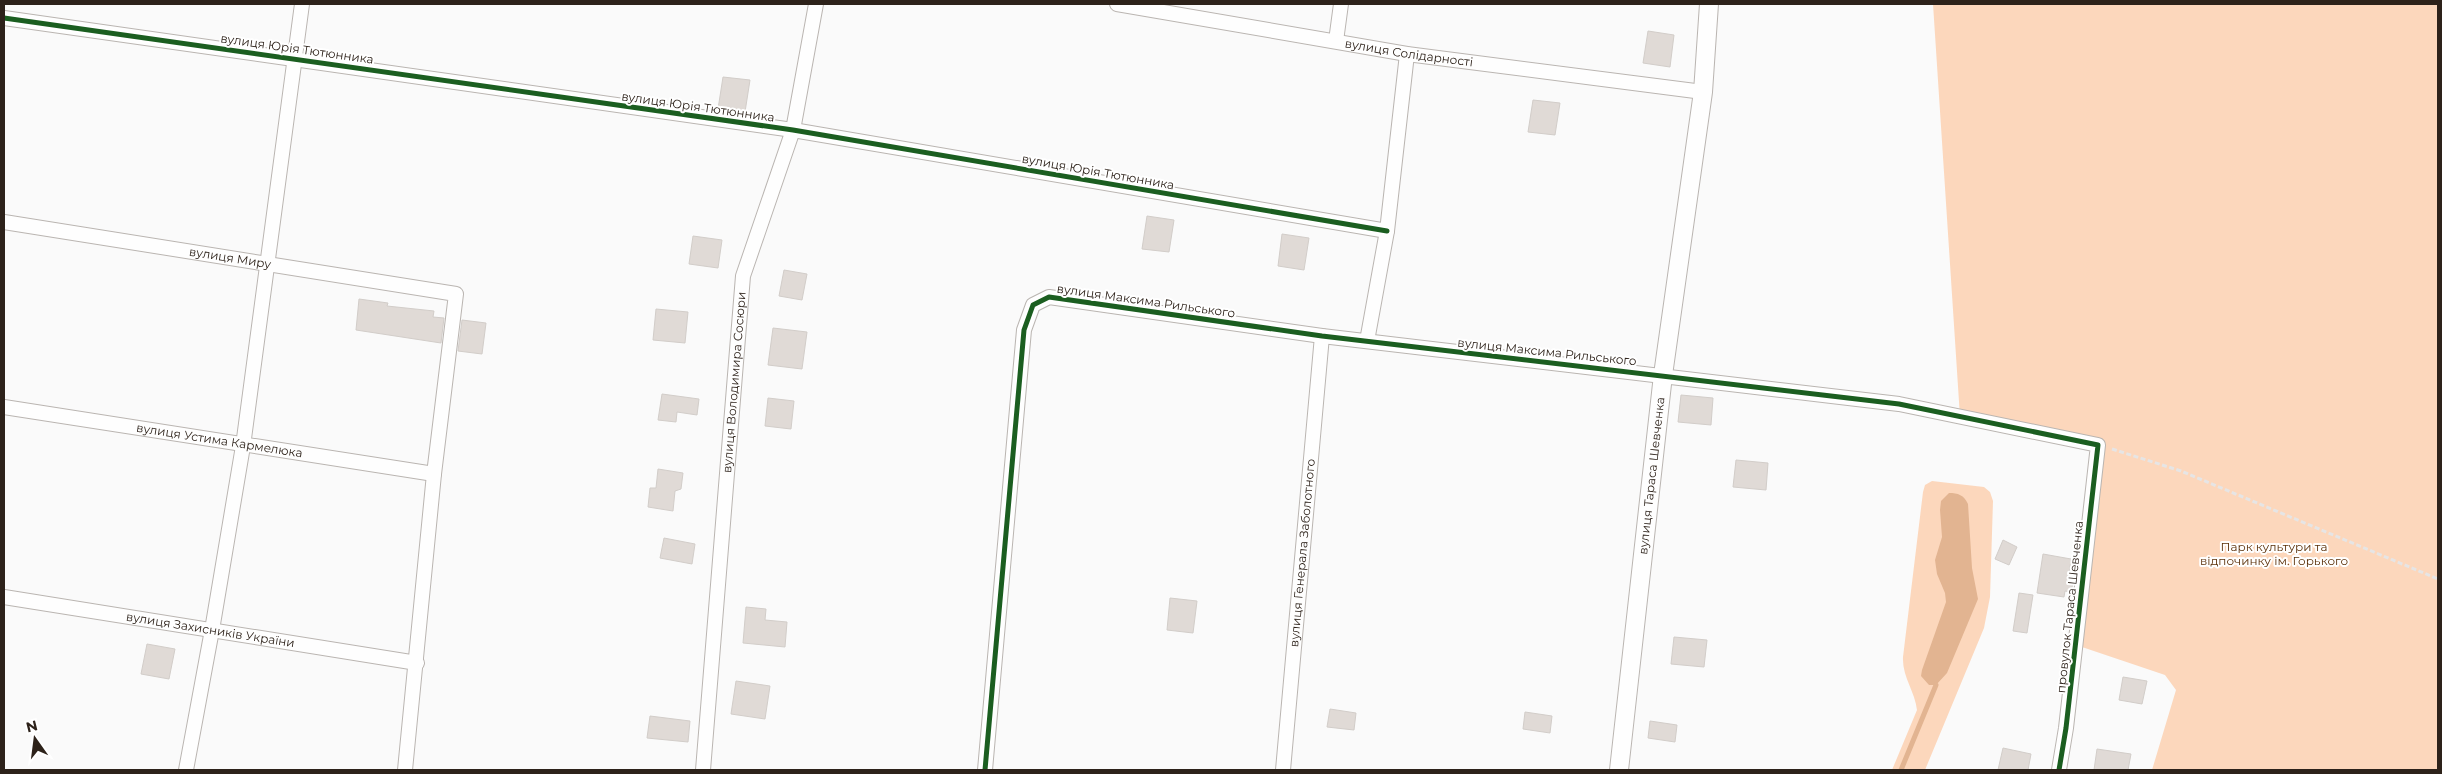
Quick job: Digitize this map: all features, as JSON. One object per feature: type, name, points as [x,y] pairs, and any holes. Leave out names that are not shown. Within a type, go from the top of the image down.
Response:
[{"type":"street","points":[[186,770],[243,446],[266,262],[302,4]]},
{"type":"street","name":"вулиця Володимира Сосюри","points":[[703,770],[743,276],[793,130],[816,4]]},
{"type":"street","name":"вулиця Солідарності","points":[[1117,4],[1407,54],[1703,92]]},
{"type":"street","points":[[1336,42],[1340,4]]},
{"type":"street","name":"вулиця Тараса Шевченка","points":[[1619,770],[1663,375],[1703,92],[1709,4]]},
{"type":"street","name":"вулиця Юрія Тютюнника","points":[[4,18],[793,130],[1387,231]]},
{"type":"street","points":[[1367,341],[1387,231],[1407,54]]},
{"type":"street","name":"вулиця Миру","points":[[4,222],[266,262],[456,294],[434,474]]},
{"type":"street","name":"вулиця Максима Рильського","points":[[985,770],[1024,330],[1033,305],[1049,297],[1322,336],[1899,404],[2098,445]]},
{"type":"street","name":"вулиця Генерала Заболотного","points":[[1283,770],[1322,336]]},
{"type":"street","name":"вулиця Устима Кармелюка","points":[[4,407],[243,446],[434,474]]},
{"type":"street","name":"провулок Тараса Шевченка","points":[[2059,770],[2067,719],[2098,445]]},
{"type":"street","points":[[406,770],[434,474]]},
{"type":"street","name":"вулиця Захисників України","points":[[4,597],[417,664]]},
{"type":"path","points":[[2098,445],[2181,471],[2438,579]]},
{"type":"green space","name":"Парк культури та відпочинку ім. Горького","points":[[1933,4],[2438,4],[2438,770],[2152,770],[2176,690],[2165,675],[2076,645],[2098,445],[1960,417]]},
{"type":"green space","points":[[1932,481],[1984,487],[1990,492],[1993,501],[1990,597],[1984,628],[1925,770],[1892,770],[1917,710],[1904,671],[1903,657],[1923,492],[1925,485]]},
{"type":"shaded area","points":[[1949,493],[1960,495],[1965,498],[1968,504],[1972,568],[1978,599],[1947,673],[1936,685],[1929,685],[1921,676],[1946,602],[1945,593],[1937,574],[1935,560],[1942,537],[1941,501]]},
{"type":"building","points":[[1648,31],[1674,35],[1670,67],[1643,63]]},
{"type":"building","points":[[723,77],[750,80],[745,112],[718,109]]},
{"type":"building","points":[[1533,100],[1560,103],[1555,135],[1528,132]]},
{"type":"building","points":[[1147,216],[1174,220],[1169,252],[1142,249]]},
{"type":"building","points":[[1282,234],[1309,238],[1304,270],[1278,266]]},
{"type":"building","points":[[693,236],[722,240],[718,268],[689,264]]},
{"type":"building","points":[[784,270],[807,274],[802,300],[779,296]]},
{"type":"building","points":[[359,299],[388,303],[387,306],[434,311],[433,317],[444,318],[441,343],[356,330]]},
{"type":"building","points":[[656,309],[688,312],[685,343],[653,340]]},
{"type":"building","points":[[462,320],[486,323],[482,354],[458,351]]},
{"type":"building","points":[[773,328],[807,332],[802,369],[768,365]]},
{"type":"building","points":[[662,394],[699,399],[697,415],[677,412],[676,422],[658,420]]},
{"type":"building","points":[[1681,395],[1713,398],[1711,425],[1678,422]]},
{"type":"building","points":[[768,398],[794,401],[791,429],[765,426]]},
{"type":"building","points":[[1736,460],[1768,463],[1766,490],[1733,487]]},
{"type":"building","points":[[658,469],[683,473],[681,489],[675,491],[673,511],[648,507],[650,488],[656,488]]},
{"type":"building","points":[[664,538],[695,544],[692,564],[660,558]]},
{"type":"building","points":[[2003,540],[2017,547],[2009,565],[1995,559]]},
{"type":"building","points":[[2043,554],[2071,559],[2069,577],[2074,578],[2071,592],[2065,591],[2064,597],[2037,593]]},
{"type":"building","points":[[2019,593],[2033,595],[2027,633],[2013,631]]},
{"type":"building","points":[[1170,598],[1197,601],[1193,633],[1167,630]]},
{"type":"building","points":[[746,607],[766,609],[765,620],[787,622],[785,647],[743,643]]},
{"type":"building","points":[[1674,637],[1707,640],[1704,667],[1671,664]]},
{"type":"building","points":[[147,644],[175,649],[169,679],[141,674]]},
{"type":"building","points":[[2123,677],[2147,681],[2142,704],[2119,700]]},
{"type":"building","points":[[736,681],[770,686],[765,719],[731,714]]},
{"type":"building","points":[[1330,709],[1356,713],[1354,730],[1327,727]]},
{"type":"building","points":[[1525,712],[1552,716],[1550,733],[1523,729]]},
{"type":"building","points":[[650,716],[690,721],[688,742],[647,738]]},
{"type":"building","points":[[1650,721],[1677,725],[1675,742],[1648,738]]},
{"type":"building","points":[[2003,748],[2031,754],[2028,770],[1998,770]]},
{"type":"building","points":[[2097,749],[2131,754],[2128,770],[2094,770]]},
{"type":"waterway","points":[[1901,770],[1936,685]]},
{"type":"cycle path","points":[[4,18],[793,130],[1387,231]]},
{"type":"cycle path","points":[[985,770],[1024,330],[1033,305],[1049,297],[1322,336],[1899,404],[2098,445],[2066,728],[2059,770]]}]
